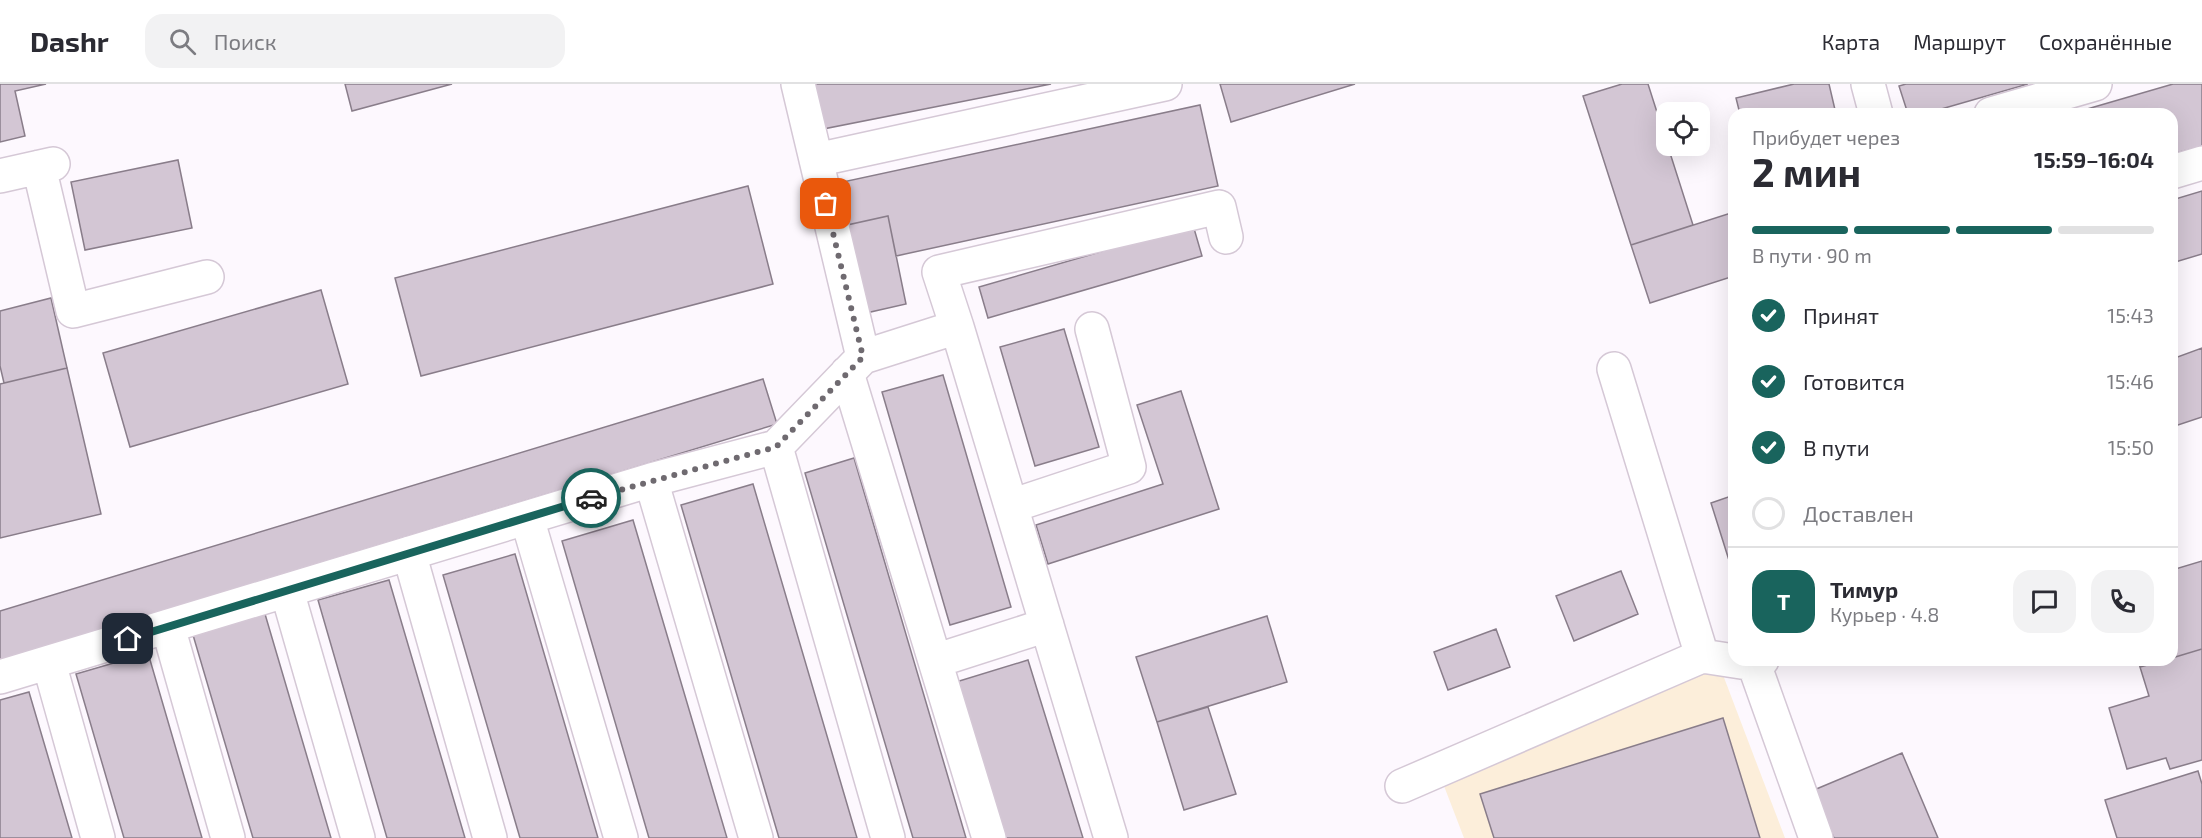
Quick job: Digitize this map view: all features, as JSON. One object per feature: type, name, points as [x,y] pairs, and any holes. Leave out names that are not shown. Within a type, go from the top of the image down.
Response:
[{"type":"street","points":[[798,84],[816,160],[855,365],[935,662],[988,838]]},
{"type":"street","points":[[816,160],[1165,84]]},
{"type":"street","points":[[1868,84],[1874,108]]},
{"type":"street","points":[[2012,108],[2095,84]]},
{"type":"street","points":[[2178,170],[2202,163]]},
{"type":"street","points":[[0,176],[46,166],[73,311],[207,277]]},
{"type":"street","points":[[1111,838],[939,272],[1219,207],[1226,237]]},
{"type":"street","points":[[0,677],[651,480],[776,447],[855,365],[957,327]]},
{"type":"street","points":[[1011,506],[1130,467],[1092,329]]},
{"type":"street","points":[[1614,369],[1702,656]]},
{"type":"street","points":[[776,447],[888,838]]},
{"type":"street","points":[[651,480],[756,838]]},
{"type":"street","points":[[527,518],[621,838]]},
{"type":"street","points":[[409,553],[490,838]]},
{"type":"street","points":[[287,591],[358,838]]},
{"type":"street","points":[[935,662],[1047,626]]},
{"type":"street","points":[[168,627],[228,838]]},
{"type":"street","points":[[1402,786],[1702,656],[1728,659]]},
{"type":"street","points":[[49,663],[98,838]]},
{"type":"street","points":[[1759,666],[1816,838]]},
{"type":"shaded area","points":[[1720,667],[1785,838],[1464,838],[1439,773]]},
{"type":"building","points":[[0,84],[46,84],[15,91],[25,136],[0,142]]},
{"type":"building","points":[[345,84],[452,84],[352,111]]},
{"type":"building","points":[[814,84],[1051,84],[823,129]]},
{"type":"building","points":[[1220,84],[1355,84],[1231,122]]},
{"type":"building","points":[[1622,84],[1648,84],[1656,109],[1656,156],[1671,156],[1693,225],[1631,245],[1583,96]]},
{"type":"building","points":[[1794,84],[1829,84],[1835,108],[1738,108],[1736,98]]},
{"type":"building","points":[[1906,84],[2028,84],[1945,108],[1906,108],[1899,86]]},
{"type":"building","points":[[2173,84],[2202,84],[2202,146],[2178,152],[2178,108],[2091,108]]},
{"type":"building","points":[[1200,105],[1218,186],[896,256],[888,216],[847,225],[838,183]]},
{"type":"building","points":[[178,160],[192,228],[85,250],[71,182]]},
{"type":"building","points":[[748,186],[773,284],[421,376],[395,278]]},
{"type":"building","points":[[2202,191],[2202,254],[2178,261],[2178,198]]},
{"type":"building","points":[[1728,214],[1728,278],[1650,303],[1631,245]]},
{"type":"building","points":[[888,216],[906,304],[866,313],[847,225]]},
{"type":"building","points":[[1193,225],[1202,256],[988,318],[979,287]]},
{"type":"building","points":[[321,290],[348,384],[130,447],[103,353]]},
{"type":"building","points":[[51,298],[67,368],[4,383],[0,366],[0,311]]},
{"type":"building","points":[[1064,329],[1099,447],[1035,466],[1000,347]]},
{"type":"building","points":[[2202,348],[2202,417],[2178,425],[2178,357]]},
{"type":"building","points":[[67,368],[101,514],[0,538],[0,384]]},
{"type":"building","points":[[943,375],[1011,607],[950,625],[882,392]]},
{"type":"building","points":[[763,379],[777,424],[0,660],[0,611]]},
{"type":"building","points":[[1181,391],[1219,509],[1048,564],[1036,525],[1163,484],[1137,405]]},
{"type":"building","points":[[854,458],[966,838],[913,838],[805,473]]},
{"type":"building","points":[[753,484],[857,838],[779,838],[681,505]]},
{"type":"building","points":[[1728,497],[1728,557],[1711,503]]},
{"type":"building","points":[[633,520],[727,838],[649,838],[562,541]]},
{"type":"building","points":[[515,554],[598,838],[520,838],[443,575]]},
{"type":"building","points":[[2202,561],[2202,649],[2178,656],[2178,568]]},
{"type":"building","points":[[1621,571],[1638,614],[1574,641],[1556,596]]},
{"type":"building","points":[[389,580],[465,838],[387,838],[318,600]]},
{"type":"building","points":[[265,614],[331,838],[253,838],[193,635]]},
{"type":"building","points":[[1267,616],[1287,682],[1157,722],[1136,657]]},
{"type":"building","points":[[1496,629],[1510,667],[1448,690],[1434,652]]},
{"type":"building","points":[[2202,649],[2202,760],[2170,769],[2166,758],[2127,769],[2109,708],[2149,696],[2140,667],[2178,666],[2178,656]]},
{"type":"building","points":[[148,653],[202,838],[124,838],[76,674]]},
{"type":"building","points":[[1028,660],[1083,838],[1004,838],[956,682]]},
{"type":"building","points":[[29,692],[72,838],[0,838],[0,700]]},
{"type":"building","points":[[1208,707],[1236,794],[1184,810],[1157,722]]},
{"type":"building","points":[[1723,718],[1760,838],[1494,838],[1480,794]]},
{"type":"building","points":[[1902,753],[1938,838],[1834,838],[1814,790]]},
{"type":"building","points":[[2198,771],[2202,784],[2202,838],[2117,838],[2105,800]]},
{"type":"way so far","points":[[591,498],[776,447],[863,357],[826,204]]},
{"type":"route","points":[[128,639],[591,498]]}]
